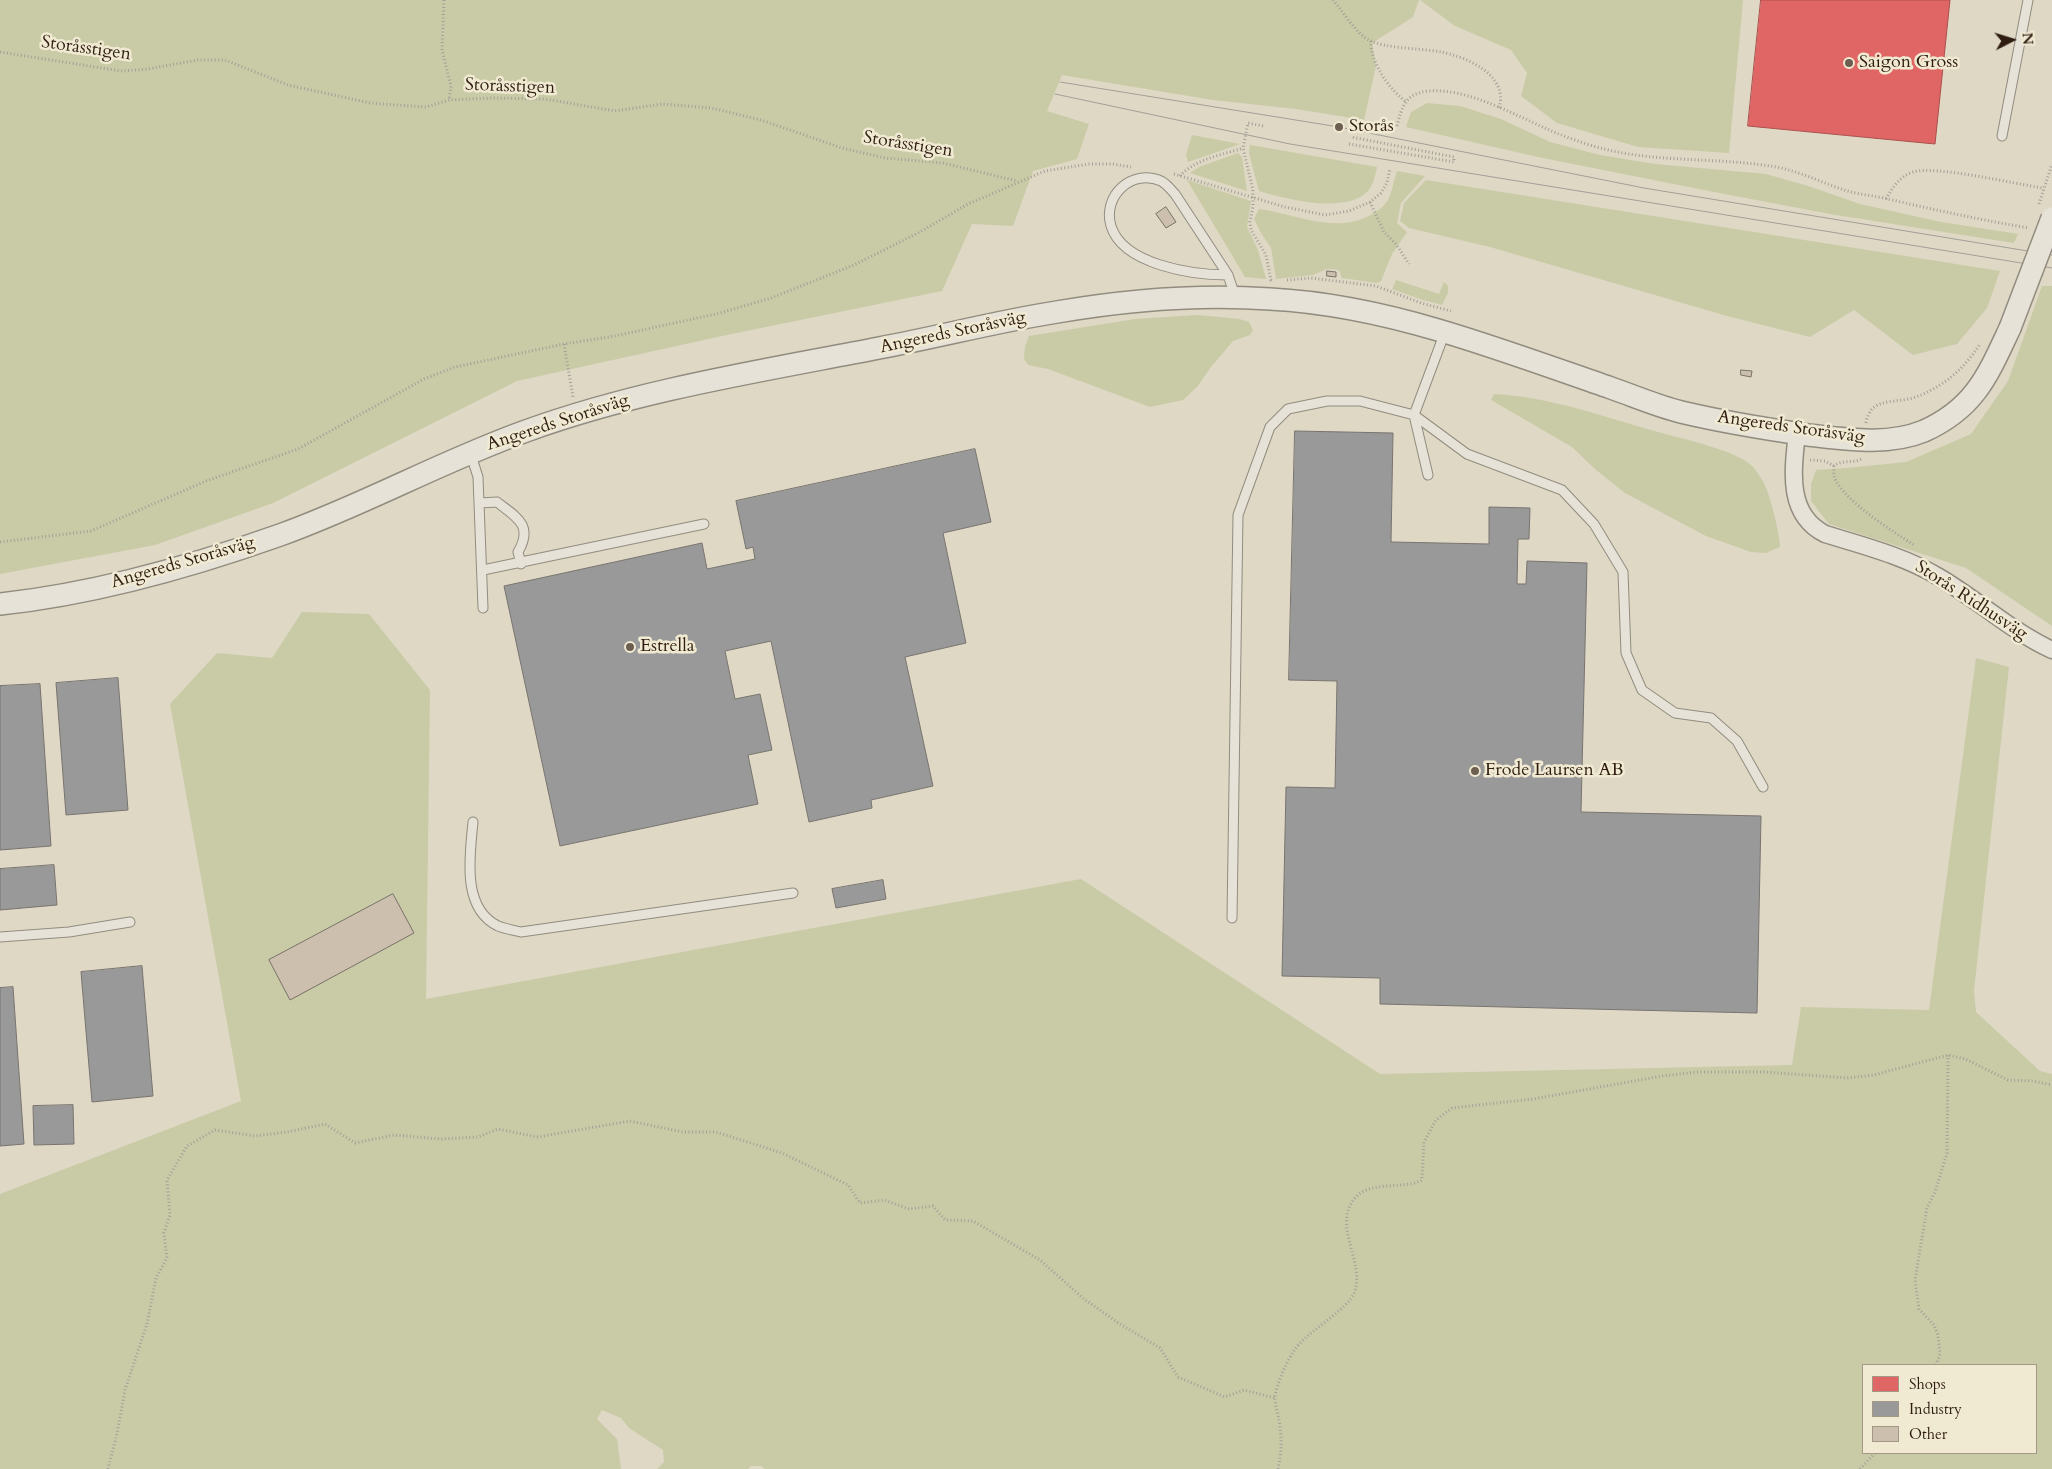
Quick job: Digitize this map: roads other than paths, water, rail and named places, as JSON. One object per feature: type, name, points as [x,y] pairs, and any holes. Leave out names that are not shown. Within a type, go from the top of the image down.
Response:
[{"type":"street","name":"Angereds Storåsväg","points":[[0,604],[100,587],[176,568],[274,537],[470,452],[576,414],[661,392],[1057,312],[1132,302],[1187,299],[1271,299],[1366,311],[1445,332],[1677,411],[1797,433],[1865,440],[1903,438],[1920,433],[1960,409],[1972,398],[1986,379],[2010,328],[2042,218]]},
{"type":"street","name":"Storås Ridhusväg","points":[[1797,433],[1794,482],[1797,504],[1801,513],[1814,528],[1825,534],[1916,564],[1940,578],[2016,631],[2052,650]]},
{"type":"lane","points":[[2002,136],[2028,0]]},
{"type":"lane","points":[[1228,275],[1203,275],[1170,267],[1139,256],[1126,248],[1111,225],[1110,210],[1113,199],[1120,187],[1130,180],[1145,178],[1161,181],[1168,186],[1228,275],[1235,298]]},
{"type":"lane","points":[[1428,475],[1414,415],[1445,332]]},
{"type":"lane","points":[[1232,918],[1238,515],[1270,427],[1288,409],[1327,401],[1360,402],[1414,415],[1467,454],[1562,490],[1594,524],[1623,572],[1626,653],[1642,690],[1675,713],[1711,718],[1737,741],[1763,788]]},
{"type":"lane","name":"Angereds Storåsväg","points":[[470,452],[478,477],[483,608]]},
{"type":"lane","points":[[480,503],[496,502],[521,522],[525,530],[524,542],[518,552],[521,564]]},
{"type":"lane","points":[[483,570],[521,564],[704,524]]},
{"type":"lane","points":[[473,822],[470,866],[472,887],[480,910],[498,926],[521,932],[793,893]]},
{"type":"lane","points":[[0,937],[70,932],[130,922]]},
{"type":"tram line","points":[[1060,82],[1339,127],[1644,188],[2052,255]]},
{"type":"tram line","points":[[1055,94],[1290,144],[2052,268]]},
{"type":"place","name":"Saigon Gross","points":[[1849,63]]},
{"type":"place","name":"Storås","points":[[1339,127]]},
{"type":"place","name":"Estrella","points":[[630,647]]},
{"type":"place","name":"Frode Laursen AB","points":[[1475,771]]}]
